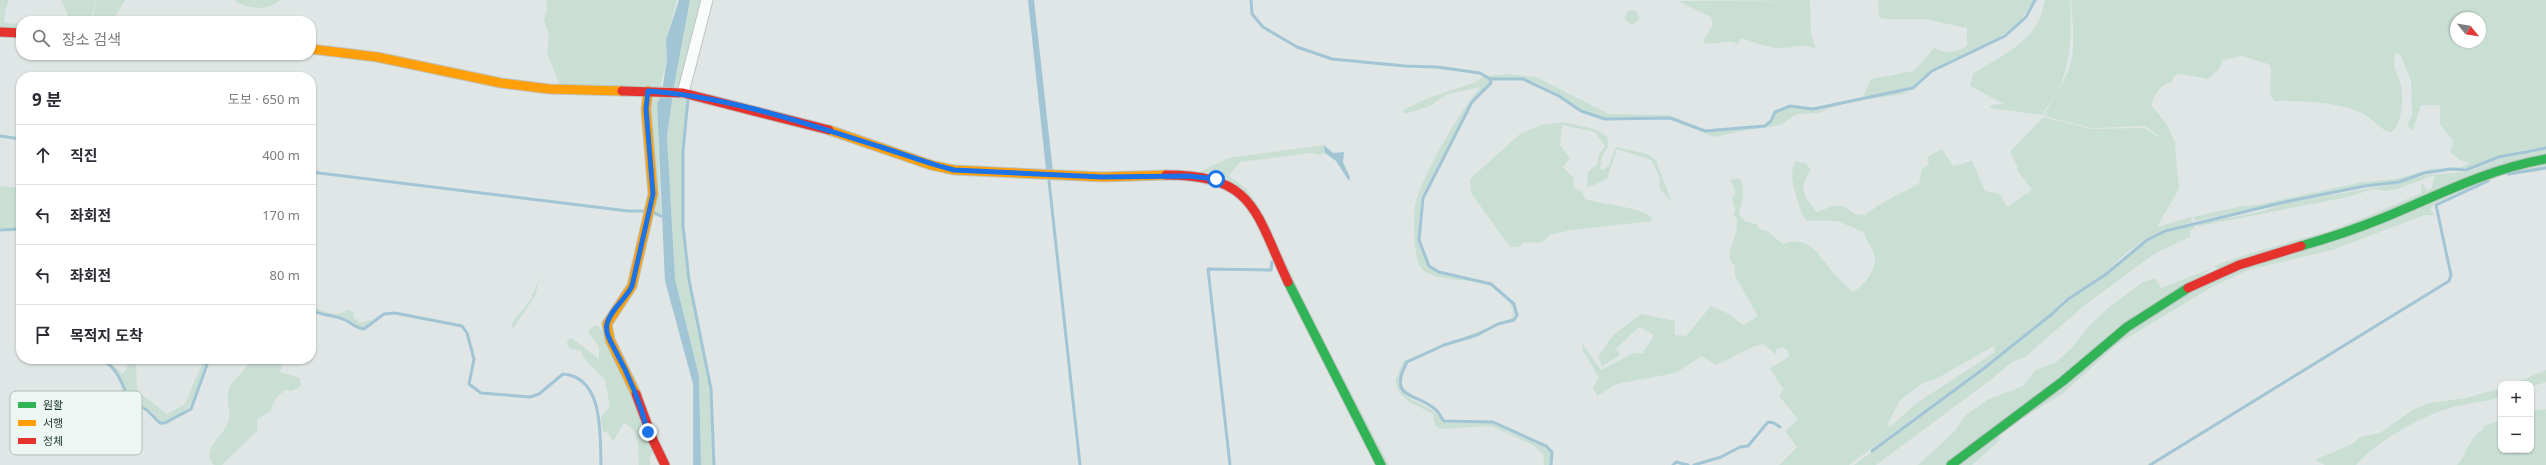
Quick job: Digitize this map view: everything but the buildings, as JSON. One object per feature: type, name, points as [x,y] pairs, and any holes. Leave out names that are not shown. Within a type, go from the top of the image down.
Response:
[{"type":"street","points":[[681,93],[707,0]]},
{"type":"street","points":[[0,32],[16,34]]},
{"type":"street","points":[[316,50],[377,57],[501,83],[549,89],[681,93],[831,132],[931,165],[954,170],[1102,177],[1188,176],[1216,179],[1232,185],[1243,193],[1252,206],[1324,356],[1381,465]]},
{"type":"street","points":[[648,91],[646,109],[653,194],[632,286],[628,295],[607,322],[607,329],[610,341],[630,376],[648,432],[665,465]]},
{"type":"street","points":[[1951,465],[1975,444],[2064,380],[2136,320],[2179,293],[2221,272],[2264,256],[2362,226],[2453,185],[2498,168],[2546,159]]},
{"type":"green space","points":[[0,0],[9,0],[5,10],[4,23],[16,24],[16,29],[0,27]]},
{"type":"green space","points":[[61,0],[96,0],[91,16],[68,15]]},
{"type":"green space","points":[[97,0],[125,0],[116,16],[92,16]]},
{"type":"green space","points":[[236,0],[280,0],[270,6],[259,8],[241,4],[236,2]]},
{"type":"green space","points":[[546,0],[677,0],[666,40],[667,60],[660,87],[560,86],[547,53],[549,35],[544,19],[547,10]]},
{"type":"green space","points":[[690,0],[704,0],[681,88],[674,86]]},
{"type":"green space","points":[[1810,0],[1811,33],[1816,49],[1802,45],[1784,48],[1774,47],[1741,38],[1738,44],[1733,42],[1713,44],[1705,43],[1703,41],[1713,24],[1711,17],[1678,1]]},
{"type":"green space","points":[[1878,0],[2034,0],[2016,27],[1983,47],[1931,70],[1913,87],[1863,97],[1871,79],[1914,71],[1934,48],[1950,52],[1967,46],[1967,28],[1924,19],[1884,19],[1879,17]]},
{"type":"green space","points":[[2045,0],[2070,0],[2069,54],[2064,75],[2058,90],[2043,115],[1990,108],[1991,105],[2004,104],[1970,86],[1973,74],[2012,49],[2030,34],[2041,15]]},
{"type":"green space","points":[[2071,0],[2546,0],[2546,147],[2523,150],[2467,168],[2439,169],[2399,181],[2365,185],[2195,221],[2193,217],[2243,206],[2256,205],[2363,182],[2395,179],[2431,169],[2461,167],[2470,163],[2460,160],[2450,152],[2453,141],[2440,124],[2440,105],[2421,105],[2413,130],[2407,126],[2412,115],[2411,81],[2401,56],[2396,53],[2394,63],[2401,86],[2402,104],[2398,123],[2392,132],[2388,132],[2366,115],[2341,106],[2307,102],[2274,101],[2270,94],[2271,68],[2268,64],[2242,56],[2223,60],[2219,69],[2208,79],[2180,74],[2174,76],[2172,82],[2164,85],[2158,90],[2151,105],[2166,123],[2177,146],[2169,144],[2145,126],[2092,128],[2044,116],[2070,66],[2073,50]]},
{"type":"green space","points":[[1632,10],[1637,12],[1639,17],[1637,22],[1632,24],[1627,22],[1625,17],[1627,12]]},
{"type":"green space","points":[[1509,74],[1536,77],[1609,114],[1669,115],[1680,119],[1686,124],[1670,117],[1605,118],[1582,110],[1560,95],[1532,81],[1523,78],[1491,79],[1487,76]]},
{"type":"green space","points":[[1483,77],[1489,80],[1490,83],[1471,102],[1421,198],[1418,241],[1429,267],[1452,276],[1473,281],[1484,285],[1469,281],[1438,277],[1422,270],[1417,256],[1414,235],[1415,205],[1428,171],[1454,124],[1481,87],[1448,94],[1428,107],[1404,114],[1403,110],[1428,98],[1476,82]]},
{"type":"green space","points":[[1899,92],[1910,93],[1855,101],[1829,108],[1819,113],[1797,114],[1780,125],[1750,130],[1751,127],[1766,125],[1771,121],[1775,113],[1790,106],[1813,109]]},
{"type":"green space","points":[[661,97],[657,104],[661,216],[653,212],[652,99]]},
{"type":"green space","points":[[688,97],[683,152],[682,226],[688,280],[704,351],[710,390],[713,465],[701,465],[699,376],[675,279],[667,136],[672,99]]},
{"type":"green space","points":[[2043,117],[2092,129],[2144,128],[2175,147],[2179,188],[2157,227],[2191,217],[2193,222],[2164,230],[2145,239],[2125,254],[2104,274],[2066,298],[2051,314],[1967,379],[1849,465],[1779,465],[1797,447],[1785,431],[1798,419],[1779,396],[1783,389],[1770,368],[1789,357],[1788,351],[1783,347],[1776,350],[1777,355],[1763,344],[1745,350],[1716,365],[1702,356],[1675,373],[1616,384],[1597,396],[1593,387],[1599,378],[1583,351],[1581,342],[1601,370],[1633,353],[1643,353],[1654,335],[1639,327],[1616,349],[1620,355],[1602,366],[1598,357],[1613,335],[1641,314],[1675,321],[1675,335],[1686,336],[1711,306],[1729,314],[1743,325],[1758,316],[1735,276],[1735,266],[1730,258],[1730,250],[1735,237],[1737,219],[1733,214],[1735,210],[1732,198],[1736,192],[1730,180],[1739,178],[1743,186],[1743,195],[1739,214],[1744,221],[1756,224],[1760,229],[1767,231],[1783,244],[1800,242],[1812,247],[1836,276],[1853,292],[1861,287],[1874,267],[1875,258],[1873,252],[1864,232],[1837,221],[1807,221],[1804,218],[1799,206],[1792,178],[1795,161],[1806,163],[1811,170],[1803,188],[1806,197],[1817,212],[1833,206],[1843,206],[1855,214],[1865,215],[1880,204],[1919,184],[1922,169],[1929,164],[1927,157],[1942,149],[1953,166],[1972,161],[1985,191],[2000,194],[2007,207],[2032,190],[2017,170],[2018,167],[2010,152]],"holes":[[[1994,346],[1995,352],[1915,404],[1889,428],[1888,423],[1900,400],[1923,383],[1936,379]]]},
{"type":"green space","points":[[1563,122],[1594,129],[1607,136],[1608,147],[1602,156],[1600,168],[1603,170],[1609,165],[1616,147],[1648,154],[1656,160],[1672,203],[1660,189],[1659,175],[1651,160],[1617,149],[1607,179],[1587,188],[1588,172],[1597,164],[1599,154],[1605,146],[1595,132],[1562,125],[1560,145],[1570,158],[1563,167],[1573,177],[1574,188],[1582,191],[1585,199],[1630,208],[1647,214],[1652,218],[1652,221],[1572,230],[1549,235],[1547,239],[1541,242],[1522,243],[1520,247],[1510,247],[1471,193],[1470,179],[1520,134],[1541,125]]},
{"type":"green space","points":[[1749,127],[1748,130],[1714,137],[1695,129],[1705,132]]},
{"type":"green space","points":[[1324,145],[1325,153],[1320,155],[1310,153],[1240,162],[1229,176],[1246,188],[1256,203],[1325,343],[1389,465],[1385,465],[1337,375],[1252,202],[1240,188],[1228,180],[1194,175],[1228,158]]},
{"type":"green space","points":[[2546,149],[2546,157],[2220,270],[2214,266],[2255,252],[2325,232],[2385,209],[2421,193],[2421,185],[2423,184],[2426,190],[2431,189],[2435,175],[2397,189],[2385,191],[2373,189],[2348,197],[2199,226],[2196,224],[2259,212],[2286,203],[2400,183],[2425,175],[2467,172],[2500,159]]},
{"type":"green space","points":[[2546,162],[2546,167],[2505,174],[2435,203],[2430,210],[2435,215],[2425,215],[2332,250],[2248,270],[2210,288],[2119,343],[2062,394],[1999,433],[2000,440],[1972,465],[1955,465],[1983,442],[2057,388],[2145,320],[2183,295],[2204,284],[2259,261],[2346,235],[2475,180],[2498,172]]},
{"type":"green space","points":[[0,186],[16,188],[16,228],[0,228]]},
{"type":"green space","points":[[2194,224],[2195,228],[2190,230],[2190,237],[2154,254],[2085,305],[2025,357],[2012,362],[1993,378],[1876,465],[1854,465],[1984,369],[2068,299],[2106,276],[2126,256],[2147,240],[2165,232]]},
{"type":"green space","points":[[2212,268],[1948,465],[1918,465],[1954,432],[1965,416],[1987,400],[2023,386],[2036,370],[2056,362],[2072,348],[2089,326],[2108,308],[2143,282],[2155,278],[2161,288]]},
{"type":"green space","points":[[540,277],[535,296],[513,329],[512,323],[531,299]]},
{"type":"green space","points":[[1502,295],[1513,305],[1516,309],[1513,319],[1476,335],[1445,344],[1512,318],[1512,308],[1509,302]]},
{"type":"green space","points":[[316,308],[324,312],[334,314],[348,309],[354,313],[353,317],[360,323],[374,319],[365,327],[360,327],[343,317],[327,316],[316,310]]},
{"type":"green space","points":[[597,325],[607,337],[654,452],[650,457],[650,465],[639,465],[638,441],[629,426],[624,423],[613,441],[607,432],[603,432],[601,417],[610,407],[605,380],[582,356],[581,351],[570,349],[567,344],[568,339],[572,338],[599,359],[599,347],[588,332],[591,327]]},
{"type":"green space","points":[[1440,347],[1406,362],[1398,382],[1407,397],[1433,410],[1445,423],[1473,421],[1489,422],[1531,439],[1548,449],[1552,454],[1550,465],[1544,465],[1543,454],[1533,445],[1491,426],[1441,429],[1435,426],[1433,414],[1409,402],[1398,391],[1395,381],[1403,361]]},
{"type":"green space","points":[[108,364],[112,364],[123,374],[128,364],[136,364],[137,391],[126,391],[120,375]]},
{"type":"green space","points":[[202,364],[206,364],[189,407],[182,414],[173,419],[162,422],[149,409],[142,405],[142,395],[167,414],[185,404]]},
{"type":"green space","points":[[248,364],[282,364],[280,372],[300,378],[301,386],[292,391],[285,390],[280,394],[274,402],[271,411],[257,419],[257,431],[222,465],[214,465],[210,459],[210,454],[214,443],[228,423],[229,389]]},
{"type":"green space","points":[[2546,370],[2546,382],[2534,386],[2534,381],[2520,381]]},
{"type":"green space","points":[[2498,389],[2498,398],[2450,408],[2426,417],[2375,447],[2356,465],[2325,465],[2315,460],[2352,444],[2360,437],[2380,433],[2414,409],[2429,403],[2466,398]]},
{"type":"green space","points":[[2546,409],[2546,465],[2457,465],[2470,442],[2484,426],[2498,421],[2498,453],[2534,453],[2534,411]]},
{"type":"water","points":[[679,0],[690,0],[674,86],[667,136],[675,279],[699,376],[701,465],[693,465],[693,384],[665,281],[657,103],[661,97],[667,60],[666,40]]},
{"type":"water","points":[[1028,0],[1034,0],[1053,172],[1046,170]]},
{"type":"water","points":[[1324,145],[1333,153],[1344,152],[1343,162],[1350,177],[1349,181],[1336,161],[1325,153]]},
{"type":"waterway","points":[[1251,0],[1252,14],[1263,27],[1297,47],[1332,59],[1405,66],[1437,67],[1480,73],[1490,79],[1523,79],[1559,96],[1581,111],[1605,119],[1670,118],[1705,131],[1765,126],[1771,121],[1775,112],[1790,106],[1813,109],[1913,88],[1932,71],[2005,36],[2026,17],[2035,0]]},
{"type":"waterway","points":[[1490,79],[1491,83],[1472,102],[1423,198],[1419,240],[1429,266],[1439,272],[1491,284],[1514,304],[1517,315],[1514,320],[1498,324],[1477,335],[1444,345],[1407,362],[1400,383],[1403,390],[1407,394],[1430,405],[1437,411],[1444,421],[1493,422],[1546,446],[1552,452],[1551,465]]},
{"type":"waterway","points":[[688,99],[683,151],[683,226],[689,280],[711,389],[714,465]]},
{"type":"waterway","points":[[0,136],[16,138]]},
{"type":"waterway","points":[[1872,451],[1983,369],[2052,314],[2068,299],[2105,275],[2147,240],[2165,231],[2285,202],[2365,186],[2399,182],[2424,173],[2451,169],[2466,170],[2499,157],[2546,148]]},
{"type":"waterway","points":[[2508,174],[2546,168]]},
{"type":"waterway","points":[[316,173],[628,211],[644,211]]},
{"type":"waterway","points":[[1049,181],[1080,465]]},
{"type":"waterway","points":[[2150,465],[2449,281],[2451,275],[2436,205],[2488,181]]},
{"type":"waterway","points":[[654,213],[661,216]]},
{"type":"waterway","points":[[0,230],[16,229]]},
{"type":"waterway","points":[[1230,465],[1208,269],[1271,270],[1272,262]]},
{"type":"waterway","points":[[316,312],[341,318],[359,328],[364,329],[384,314],[395,313],[462,326],[467,333],[474,359],[469,384],[481,393],[530,397],[539,394],[563,374],[576,378],[586,385],[593,396],[597,409],[601,465]]},
{"type":"waterway","points":[[108,364],[119,376],[125,391]]},
{"type":"waterway","points":[[142,407],[147,410],[160,423],[165,423],[191,409],[207,364]]},
{"type":"waterway","points":[[1694,465],[1721,457],[1740,447],[1748,446],[1768,422],[1774,423],[1780,427]]},
{"type":"waterway","points":[[1673,465],[1676,462],[1688,465]]},
{"type":"traffic: fast","points":[[2301,246],[2373,222],[2483,176],[2503,169],[2546,159]]},
{"type":"traffic: fast","points":[[1288,282],[1381,465]]},
{"type":"traffic: fast","points":[[1951,465],[2063,381],[2127,327],[2188,288]]},
{"type":"traffic: slow","points":[[316,50],[377,57],[501,83],[549,89],[622,91]]},
{"type":"traffic: slow","points":[[636,394],[610,340],[607,324],[632,286],[653,194],[646,109],[648,91]]},
{"type":"traffic: slow","points":[[829,130],[931,165],[954,170],[1103,177],[1166,175]]},
{"type":"traffic: jam","points":[[0,32],[16,33]]},
{"type":"traffic: jam","points":[[622,91],[683,93],[829,130]]},
{"type":"traffic: jam","points":[[1166,175],[1195,177],[1218,182],[1235,190],[1248,202],[1258,217],[1288,282]]},
{"type":"traffic: jam","points":[[2188,288],[2239,265],[2301,246]]},
{"type":"traffic: jam","points":[[636,394],[653,440],[665,465]]},
{"type":"route","points":[[648,432],[630,376],[610,341],[607,322],[628,295],[632,286],[650,212],[653,194],[646,109],[648,91],[683,93],[722,102],[831,132],[892,150],[931,165],[954,170],[1102,177],[1188,176],[1216,179]]}]
